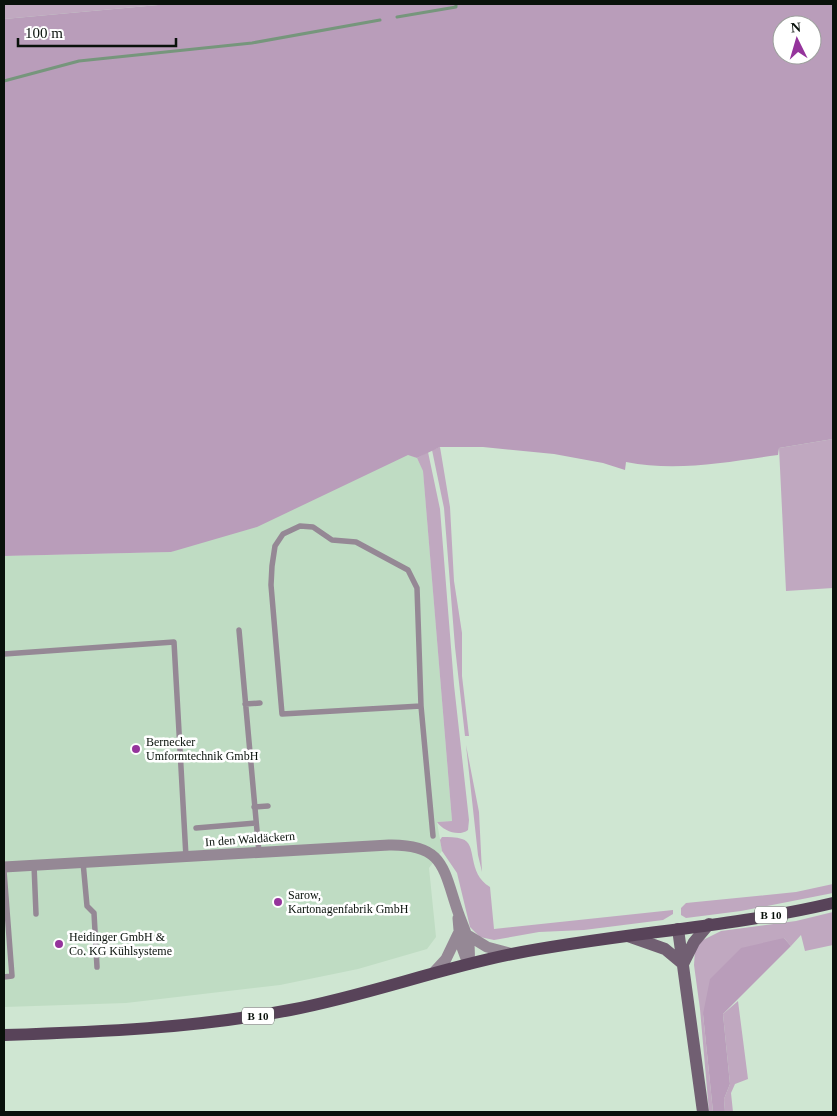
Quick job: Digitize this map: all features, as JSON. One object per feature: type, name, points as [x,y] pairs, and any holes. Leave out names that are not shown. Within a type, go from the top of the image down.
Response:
[{"type":"main road","name":"B 10","points":[[4,1035],[118,1031],[240,1019],[320,1004],[434,972],[513,954],[709,924],[833,902]]},
{"type":"street","name":"In den Waldäckern","points":[[4,867],[389,844],[413,845],[431,854],[443,867],[464,934],[469,964]]},
{"type":"street","points":[[683,964],[694,942],[709,924]]},
{"type":"street","points":[[678,929],[703,1112]]},
{"type":"street","points":[[434,972],[464,934],[487,947],[513,954]]},
{"type":"street","points":[[628,936],[665,949],[683,964]]},
{"type":"lane","points":[[421,706],[282,714],[271,585],[275,546],[283,534],[300,526],[313,527],[332,540],[356,542],[408,570],[416,588],[421,706],[433,836]]},
{"type":"lane","points":[[239,630],[259,852]]},
{"type":"lane","points":[[4,654],[174,642],[186,857]]},
{"type":"lane","points":[[245,704],[260,703]]},
{"type":"lane","points":[[254,807],[268,806]]},
{"type":"lane","points":[[196,828],[256,823]]},
{"type":"lane","points":[[83,862],[87,906],[94,913],[98,968]]},
{"type":"lane","points":[[34,865],[36,914]]},
{"type":"lane","points":[[4,872],[7,949],[12,976],[4,977]]},
{"type":"shaded area","points":[[169,4],[4,19],[4,5]]},
{"type":"shaded area","points":[[169,4],[833,4],[833,439],[779,448],[778,455],[721,463],[664,466],[626,462],[625,470],[603,463],[554,454],[483,447],[440,447],[417,458],[408,455],[257,527],[171,552],[4,556],[4,19]]},
{"type":"shaded area","points":[[833,439],[833,588],[786,591],[779,448]]},
{"type":"shaded area","points":[[440,447],[450,507],[454,581],[462,633],[462,676],[469,736],[465,736],[455,647],[444,508],[432,450]]},
{"type":"shaded area","points":[[428,452],[440,509],[454,685],[469,820],[468,830],[460,833],[451,832],[437,822],[452,821],[423,471],[417,458]]},
{"type":"shaded area","points":[[408,454],[417,458],[423,470],[452,821],[437,822],[442,851],[429,868],[436,937],[427,949],[358,969],[280,985],[126,1003],[4,1007],[4,556],[171,552]]},
{"type":"shaded area","points":[[466,745],[479,812],[482,872],[478,855]]},
{"type":"shaded area","points":[[442,837],[462,839],[470,846],[478,874],[490,887],[494,929],[673,910],[673,914],[663,920],[584,930],[539,932],[494,940],[480,937],[470,927],[457,873],[442,851],[440,840]]},
{"type":"shaded area","points":[[833,884],[833,893],[741,911],[686,918],[681,915],[681,908],[686,903],[796,892]]},
{"type":"shaded area","points":[[833,912],[833,945],[805,951],[801,935],[791,946],[784,938],[703,1014],[713,1112],[709,1112],[700,1009],[694,965],[695,950],[701,941],[721,931],[796,921]]},
{"type":"shaded area","points":[[784,938],[791,946],[723,1014],[730,1084],[724,1099],[725,1112],[713,1112],[703,1014],[710,979],[741,948]]},
{"type":"shaded area","points":[[738,1001],[748,1079],[735,1084],[731,1093],[733,1112],[725,1112],[724,1099],[730,1084],[723,1014]]},
{"type":"waterway","points":[[397,17],[456,7],[456,4]]},
{"type":"waterway","points":[[4,81],[79,61],[252,43],[380,20]]},
{"type":"place","name":"Bernecker Umformtechnik GmbH","points":[[136,749]]},
{"type":"place","name":"Sarow, Kartonagenfabrik GmbH","points":[[278,902]]},
{"type":"place","name":"Heidinger GmbH & Co. KG Kühlsysteme","points":[[59,944]]}]
